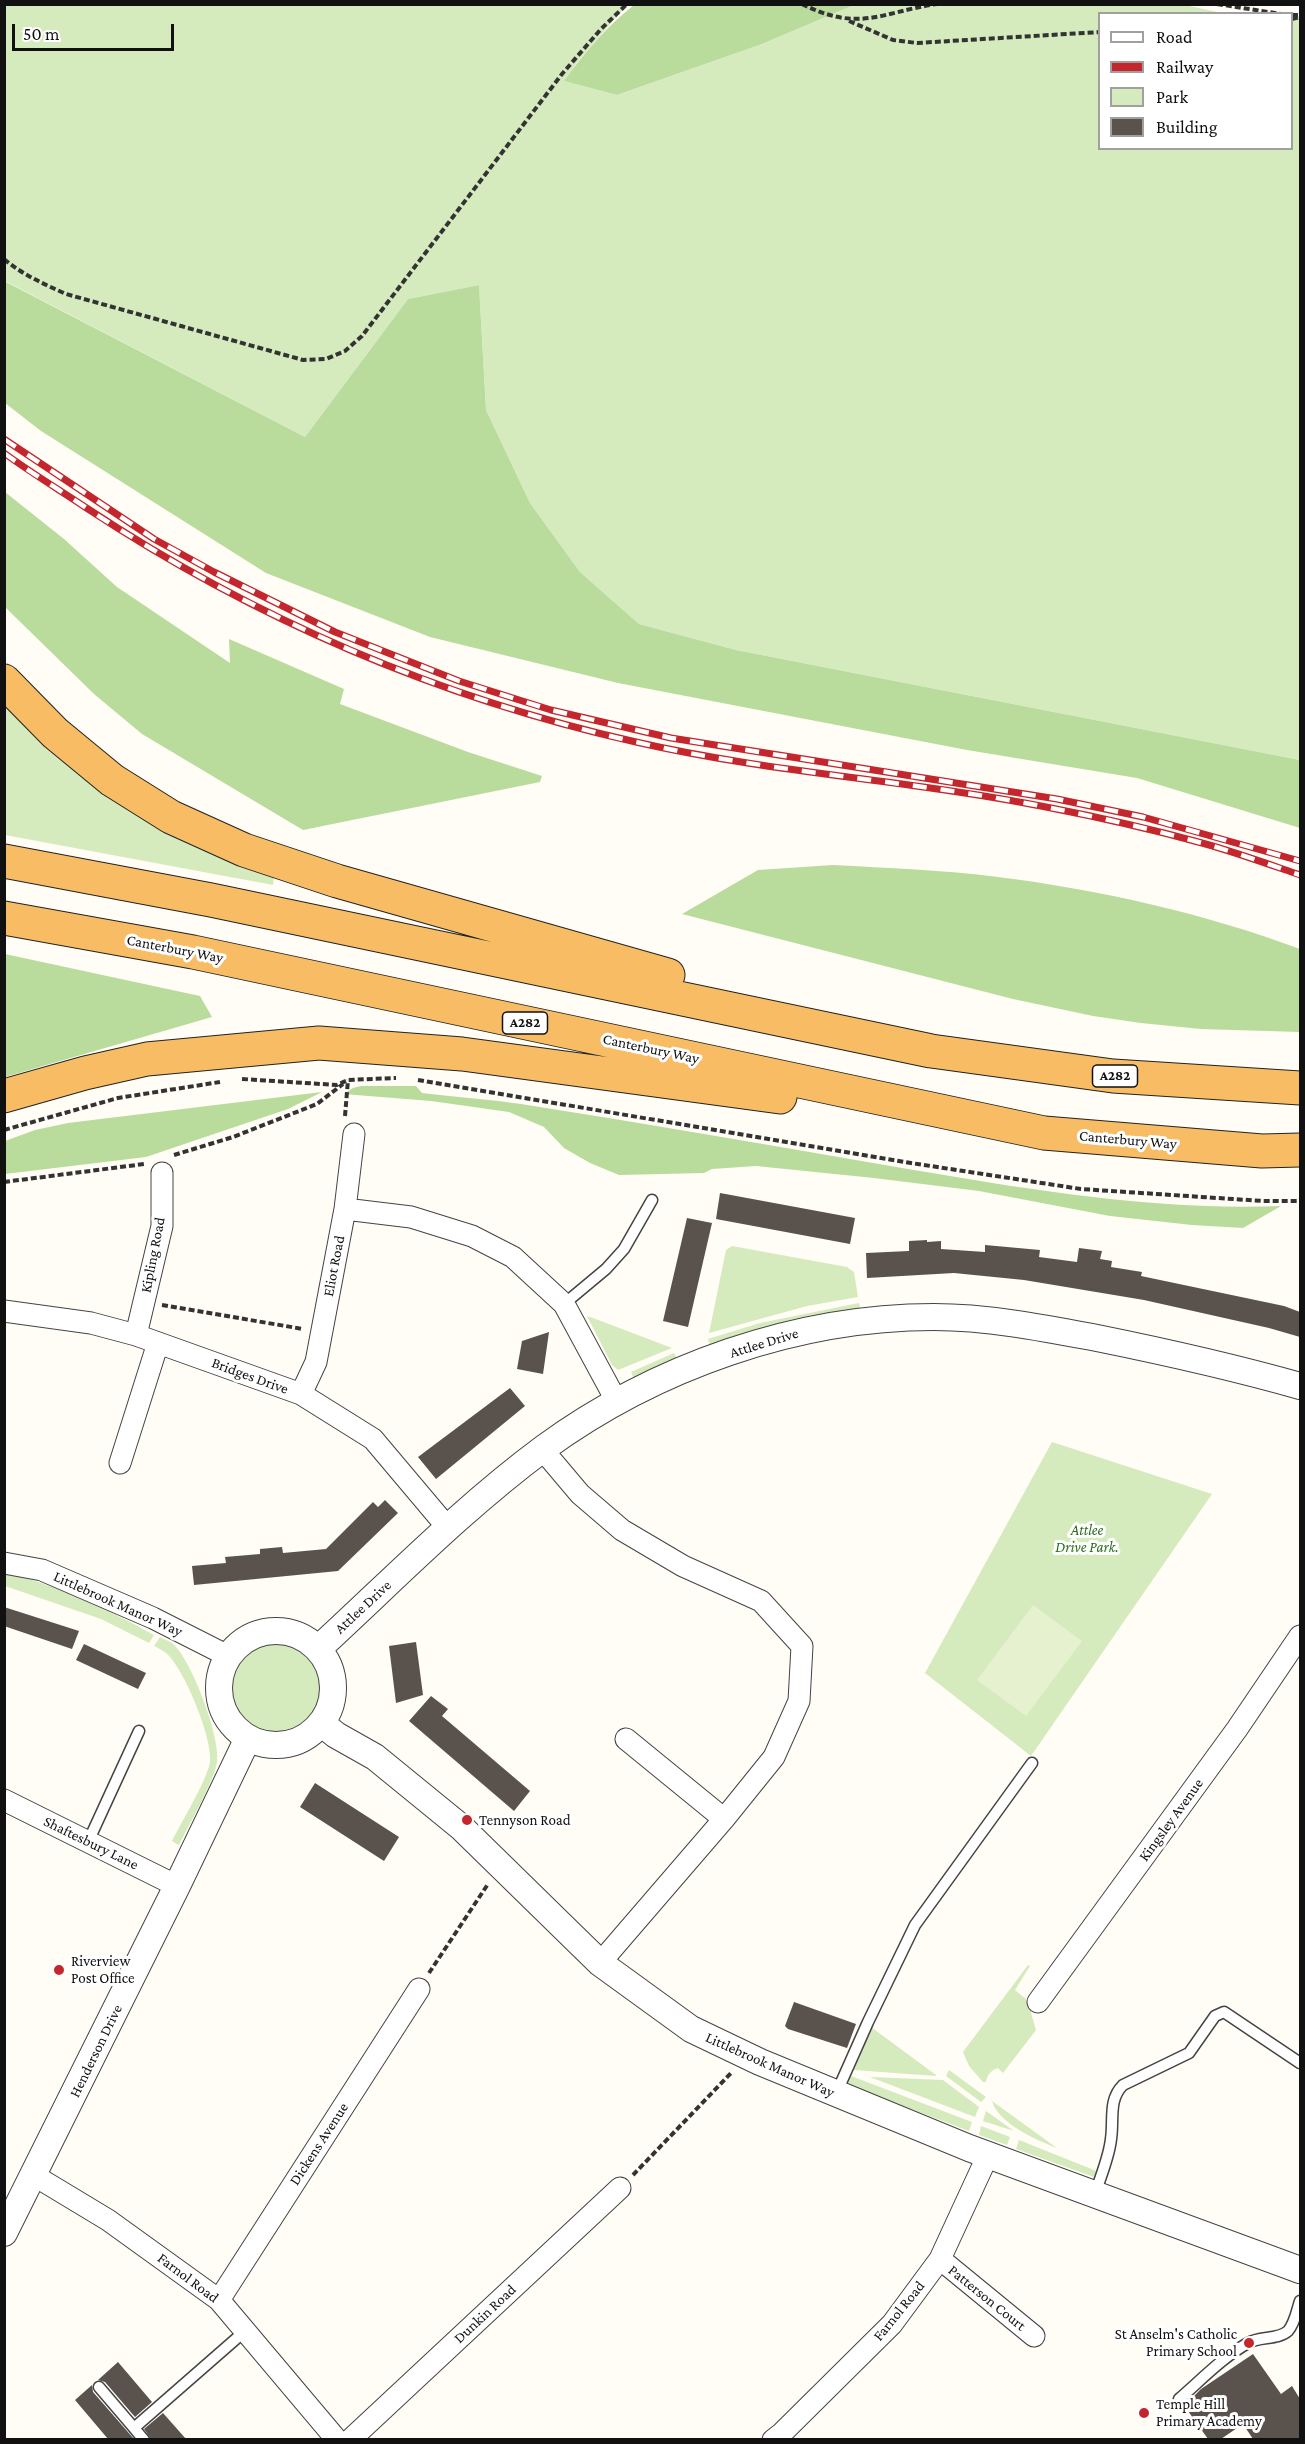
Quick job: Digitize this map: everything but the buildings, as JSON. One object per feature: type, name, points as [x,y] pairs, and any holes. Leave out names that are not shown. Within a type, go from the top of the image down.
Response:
[{"type":"highway","name":"A282","points":[[4,681],[55,733],[112,780],[171,817],[244,850],[337,881],[931,1051]]},
{"type":"highway","name":"A282","points":[[4,861],[211,900],[931,1051],[1113,1076],[1300,1088]]},
{"type":"highway","name":"Canterbury Way","points":[[4,918],[192,952],[1044,1133],[1262,1151],[1300,1150]]},
{"type":"highway","name":"A282","points":[[4,1096],[85,1073],[147,1059],[319,1043],[462,1054],[1044,1133]]},
{"type":"street","name":"Eliot Road","points":[[301,1394],[316,1362],[345,1209],[354,1134]]},
{"type":"street","name":"Kipling Road","points":[[136,1335],[162,1226],[160,1164]]},
{"type":"street","points":[[345,1209],[411,1217],[472,1236],[513,1257],[564,1304],[616,1402]]},
{"type":"street","name":"Bridges Drive","points":[[4,1311],[91,1323],[136,1335],[301,1394],[373,1439],[448,1528]]},
{"type":"street","name":"Attlee Drive","points":[[318,1649],[448,1528],[543,1449],[616,1402],[706,1362],[797,1332],[839,1324],[929,1317],[991,1321],[1070,1333],[1225,1365],[1300,1386]]},
{"type":"street","points":[[120,1463],[158,1343]]},
{"type":"street","points":[[543,1449],[580,1494],[622,1530],[684,1566],[761,1601],[802,1646],[799,1701],[774,1757],[724,1819],[600,1963]]},
{"type":"street","name":"Littlebrook Manor Way","points":[[4,1563],[42,1570],[153,1618],[228,1656]]},
{"type":"street","points":[[282,1631],[302,1636],[318,1649],[329,1666],[333,1686],[330,1705],[321,1723],[309,1734],[295,1742],[279,1745],[263,1743],[248,1737],[233,1726],[223,1710],[219,1692],[220,1673],[228,1656],[242,1641],[261,1632],[282,1631]]},
{"type":"street","name":"Kingsley Avenue","points":[[1038,2002],[1237,1730],[1300,1636]]},
{"type":"street","name":"Littlebrook Manor Way","points":[[321,1723],[336,1735],[375,1757],[462,1828],[600,1963],[690,2029],[836,2094],[988,2155],[1300,2270]]},
{"type":"street","name":"Henderson Drive","points":[[4,2233],[35,2176],[248,1737]]},
{"type":"street","points":[[626,1739],[724,1819]]},
{"type":"street","name":"Shaftesbury Lane","points":[[4,1800],[177,1887]]},
{"type":"street","name":"Dickens Avenue","points":[[219,2300],[419,1989]]},
{"type":"street","name":"Farnol Road","points":[[781,2437],[892,2324],[940,2259],[988,2155]]},
{"type":"street","name":"Farnol Road","points":[[35,2176],[108,2220],[219,2300],[337,2439]]},
{"type":"street","name":"Dunkin Road","points":[[350,2439],[620,2188]]},
{"type":"street","name":"Patterson Court","points":[[940,2259],[1034,2336]]},
{"type":"lane","points":[[564,1304],[606,1269],[624,1249],[652,1200]]},
{"type":"lane","points":[[88,1842],[139,1731]]},
{"type":"lane","points":[[836,2094],[915,1925],[1032,1764]]},
{"type":"lane","points":[[1095,2195],[1111,2140],[1113,2102],[1116,2092],[1123,2085],[1189,2053],[1215,2016],[1224,2012],[1300,2063]]},
{"type":"lane","points":[[1179,2399],[1240,2347],[1251,2341],[1279,2336],[1287,2331],[1292,2325],[1300,2301]]},
{"type":"lane","points":[[134,2428],[245,2331]]},
{"type":"lane","points":[[99,2387],[144,2439]]},
{"type":"path","points":[[4,259],[39,282],[66,294],[275,354],[303,360],[327,359],[345,351],[362,336],[562,74],[601,28],[627,4]]},
{"type":"path","points":[[802,4],[893,40],[917,43],[1098,32]]},
{"type":"path","points":[[849,21],[867,20],[937,4]]},
{"type":"path","points":[[1217,4],[1268,12]]},
{"type":"path","points":[[236,1079],[337,1085],[348,1080],[405,1078]]},
{"type":"path","points":[[411,1079],[911,1163],[1081,1189],[1263,1201],[1300,1201]]},
{"type":"path","points":[[348,1080],[344,1127],[354,1134]]},
{"type":"path","points":[[4,1182],[160,1164],[317,1104],[348,1080]]},
{"type":"path","points":[[4,1130],[118,1098],[224,1081]]},
{"type":"path","points":[[144,1302],[322,1332]]},
{"type":"path","points":[[419,1989],[500,1866]]},
{"type":"path","points":[[620,2188],[747,2056]]},
{"type":"green space","points":[[1180,4],[1217,12],[1098,12],[1098,150],[1293,150],[1293,17],[1300,16],[1300,760],[736,650],[639,624],[580,572],[530,503],[486,410],[479,285],[408,299],[305,437],[5,281],[4,5],[627,5],[579,60],[564,81],[617,95],[762,44],[854,5]]},
{"type":"green space","points":[[634,5],[854,5],[762,44],[617,95],[564,81],[596,40]]},
{"type":"green space","points":[[4,281],[305,437],[408,299],[479,285],[486,410],[530,503],[580,572],[639,624],[736,650],[1300,760],[1300,828],[1137,778],[967,750],[618,683],[430,637],[266,573],[41,431],[5,403]]},
{"type":"green space","points":[[5,492],[64,539],[117,587],[230,663],[229,639],[344,689],[340,704],[468,752],[542,776],[540,782],[303,830],[142,734],[94,694],[5,607]]},
{"type":"green space","points":[[4,704],[51,752],[98,788],[274,877],[273,885],[5,835]]},
{"type":"green space","points":[[833,865],[977,875],[1037,882],[1151,904],[1226,924],[1300,949],[1300,1032],[1201,1029],[1093,1016],[1013,999],[682,914],[758,870]]},
{"type":"green space","points":[[5,954],[200,996],[212,1017],[5,1077]]},
{"type":"green space","points":[[361,1086],[416,1086],[422,1093],[521,1104],[1043,1191],[1138,1202],[1233,1207],[1281,1206],[1243,1228],[1110,1216],[979,1191],[756,1166],[712,1169],[704,1173],[619,1175],[590,1163],[564,1148],[544,1127],[509,1112],[431,1101],[344,1094]]},
{"type":"green space","points":[[322,1092],[288,1109],[146,1157],[5,1174],[5,1141],[35,1130],[68,1123]]},
{"type":"green space","points":[[732,1246],[847,1267],[854,1272],[858,1297],[807,1306],[709,1333],[726,1250]]},
{"type":"green space","points":[[859,1303],[861,1312],[711,1349],[708,1339],[760,1323]]},
{"type":"green space","points":[[587,1316],[672,1348],[618,1370],[612,1365]]},
{"type":"green space","points":[[674,1353],[679,1362],[635,1381],[631,1372]]},
{"type":"green space","name":"Attlee Drive Park.","points":[[1052,1442],[1212,1494],[1031,1756],[925,1673]]},
{"type":"green space","points":[[4,1573],[81,1598],[154,1635],[149,1643],[101,1619],[5,1586]]},
{"type":"green space","points":[[1033,1605],[1082,1641],[1026,1716],[977,1680]]},
{"type":"green space","points":[[160,1637],[172,1643],[180,1651],[196,1681],[210,1718],[217,1751],[217,1762],[211,1780],[179,1845],[172,1841],[208,1770],[210,1751],[202,1721],[181,1673],[166,1653],[154,1646]]},
{"type":"green space","points":[[277,1640],[296,1644],[311,1655],[322,1670],[326,1689],[322,1708],[311,1723],[296,1734],[277,1738],[258,1734],[243,1723],[232,1708],[228,1689],[232,1670],[243,1655],[258,1644]]},
{"type":"green space","points":[[1028,1965],[1030,1966],[1015,1990],[1032,2004],[1031,2013],[1036,2030],[1003,2073],[998,2068],[990,2073],[986,2082],[983,2082],[969,2066],[963,2052]]},
{"type":"green space","points":[[871,2027],[936,2075],[936,2076],[854,2070]]},
{"type":"green space","points":[[949,2070],[986,2097],[981,2102],[946,2076]]},
{"type":"green space","points":[[851,2076],[972,2122],[969,2131],[848,2085]]},
{"type":"green space","points":[[870,2077],[943,2080],[979,2107],[975,2117]]},
{"type":"green space","points":[[992,2101],[1057,2148],[1019,2130],[1002,2116]]},
{"type":"green space","points":[[986,2111],[1014,2131],[983,2121]]},
{"type":"green space","points":[[981,2126],[1010,2137],[1007,2145],[979,2135]]},
{"type":"green space","points":[[1019,2140],[1094,2170],[1096,2171],[1094,2177],[1016,2149]]},
{"type":"railway","points":[[4,439],[154,539],[214,572],[335,632],[459,681],[551,710],[671,738],[1057,799],[1143,817],[1300,861]]},
{"type":"railway","points":[[4,453],[149,547],[281,619],[419,678],[490,702],[563,724],[687,753],[944,790],[1085,815],[1202,843],[1300,875]]},
{"type":"place","name":"Tennyson Road","points":[[467,1820]]},
{"type":"place","name":"Riverview Post Office","points":[[59,1970]]},
{"type":"place","name":"St Anselm's Catholic Primary School","points":[[1249,2343]]},
{"type":"place","name":"Temple Hill Primary Academy","points":[[1144,2413]]}]
